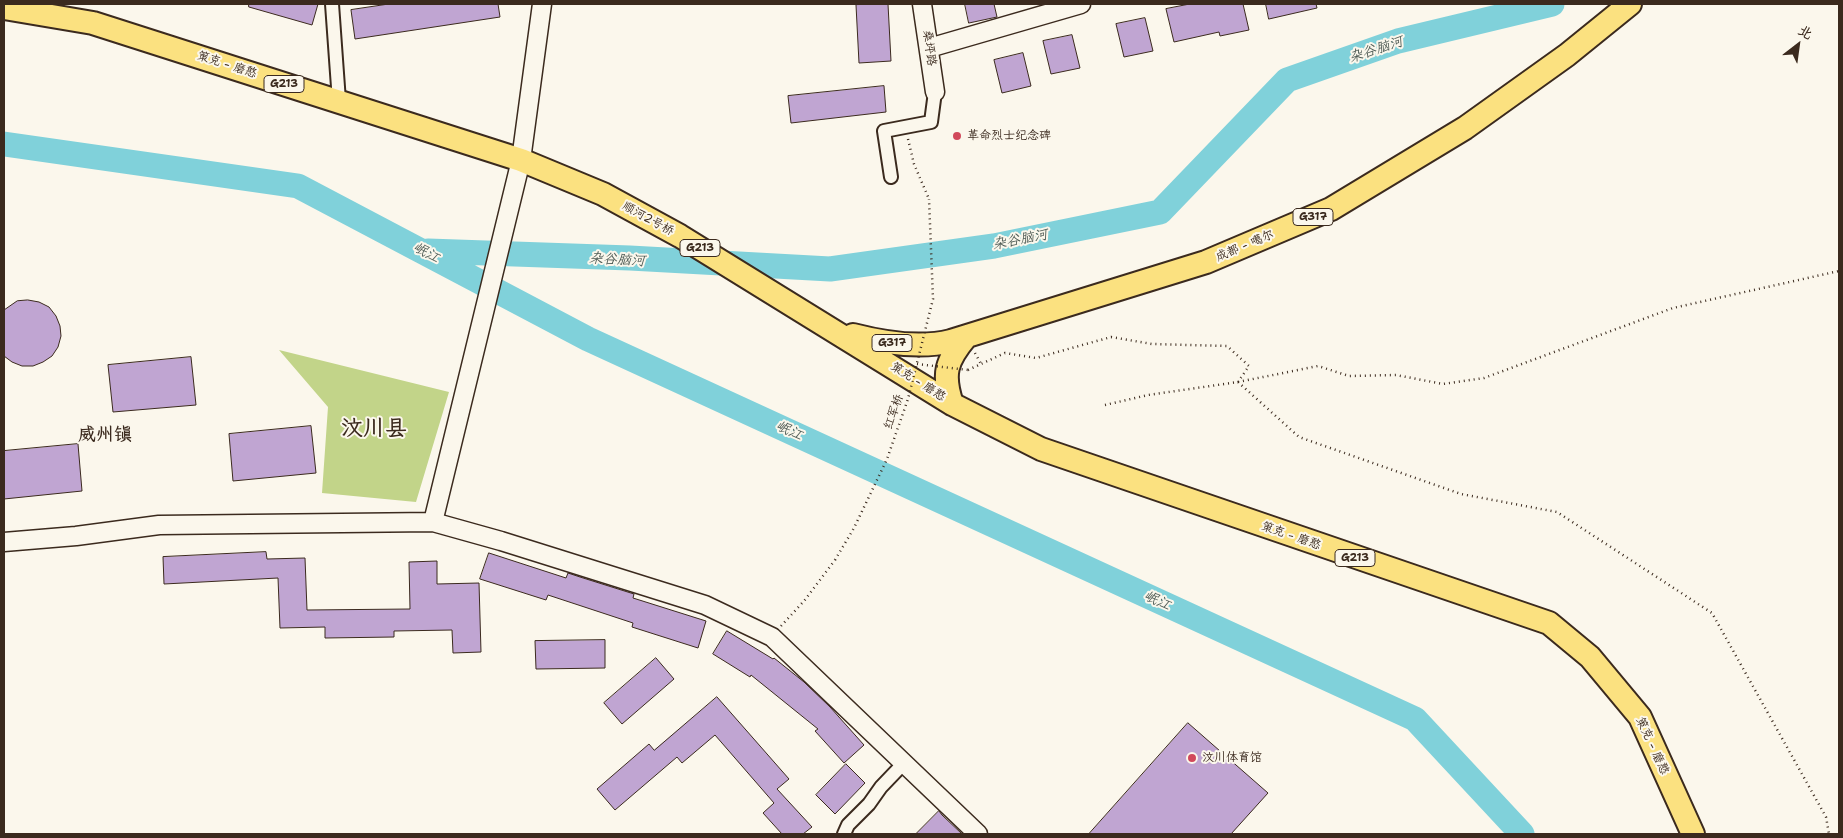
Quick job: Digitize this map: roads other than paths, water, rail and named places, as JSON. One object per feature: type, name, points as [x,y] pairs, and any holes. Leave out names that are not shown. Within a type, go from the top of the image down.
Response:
[{"type":"highway","name":"成都 - 噶尔","points":[[835,331],[890,343],[940,344],[1206,262],[1331,209],[1465,128],[1567,55],[1630,4]]},
{"type":"highway","name":"策克 - 磨憨","points":[[4,8],[93,23],[521,160],[560,176]]},
{"type":"highway","name":"顺河2号桥","points":[[560,176],[603,194],[680,236],[835,331]]},
{"type":"highway","name":"策克 - 磨憨","points":[[835,331],[952,404],[1041,449],[1549,623],[1590,657],[1640,717],[1693,834]]},
{"type":"highway","points":[[952,404],[946,387],[946,374],[959,339]]},
{"type":"street","points":[[332,4],[339,101]]},
{"type":"street","points":[[433,522],[521,160],[542,4]]},
{"type":"street","name":"桑坪路","points":[[922,4],[935,92]]},
{"type":"street","points":[[929,48],[1080,4]]},
{"type":"street","points":[[891,177],[884,131],[931,122],[935,92]]},
{"type":"street","points":[[4,542],[76,536],[159,525],[433,522],[501,541],[705,605],[772,637],[978,834]]},
{"type":"street","points":[[844,834],[848,825],[869,804],[881,786],[904,763]]},
{"type":"waterway","name":"杂谷脑河","points":[[428,251],[630,258],[830,269],[994,246],[1160,212],[1287,80],[1398,41],[1552,4]]},
{"type":"waterway","name":"岷江","points":[[4,144],[298,186],[588,339],[1415,719],[1522,834]]},
{"type":"place","name":"革命烈士纪念碑","points":[[957,136]]},
{"type":"place","name":"汶川体育馆","points":[[1192,758]]},
{"type":"district","name":"汶川县","points":[[374,429]]},
{"type":"district","name":"威州镇","points":[[105,435]]}]
